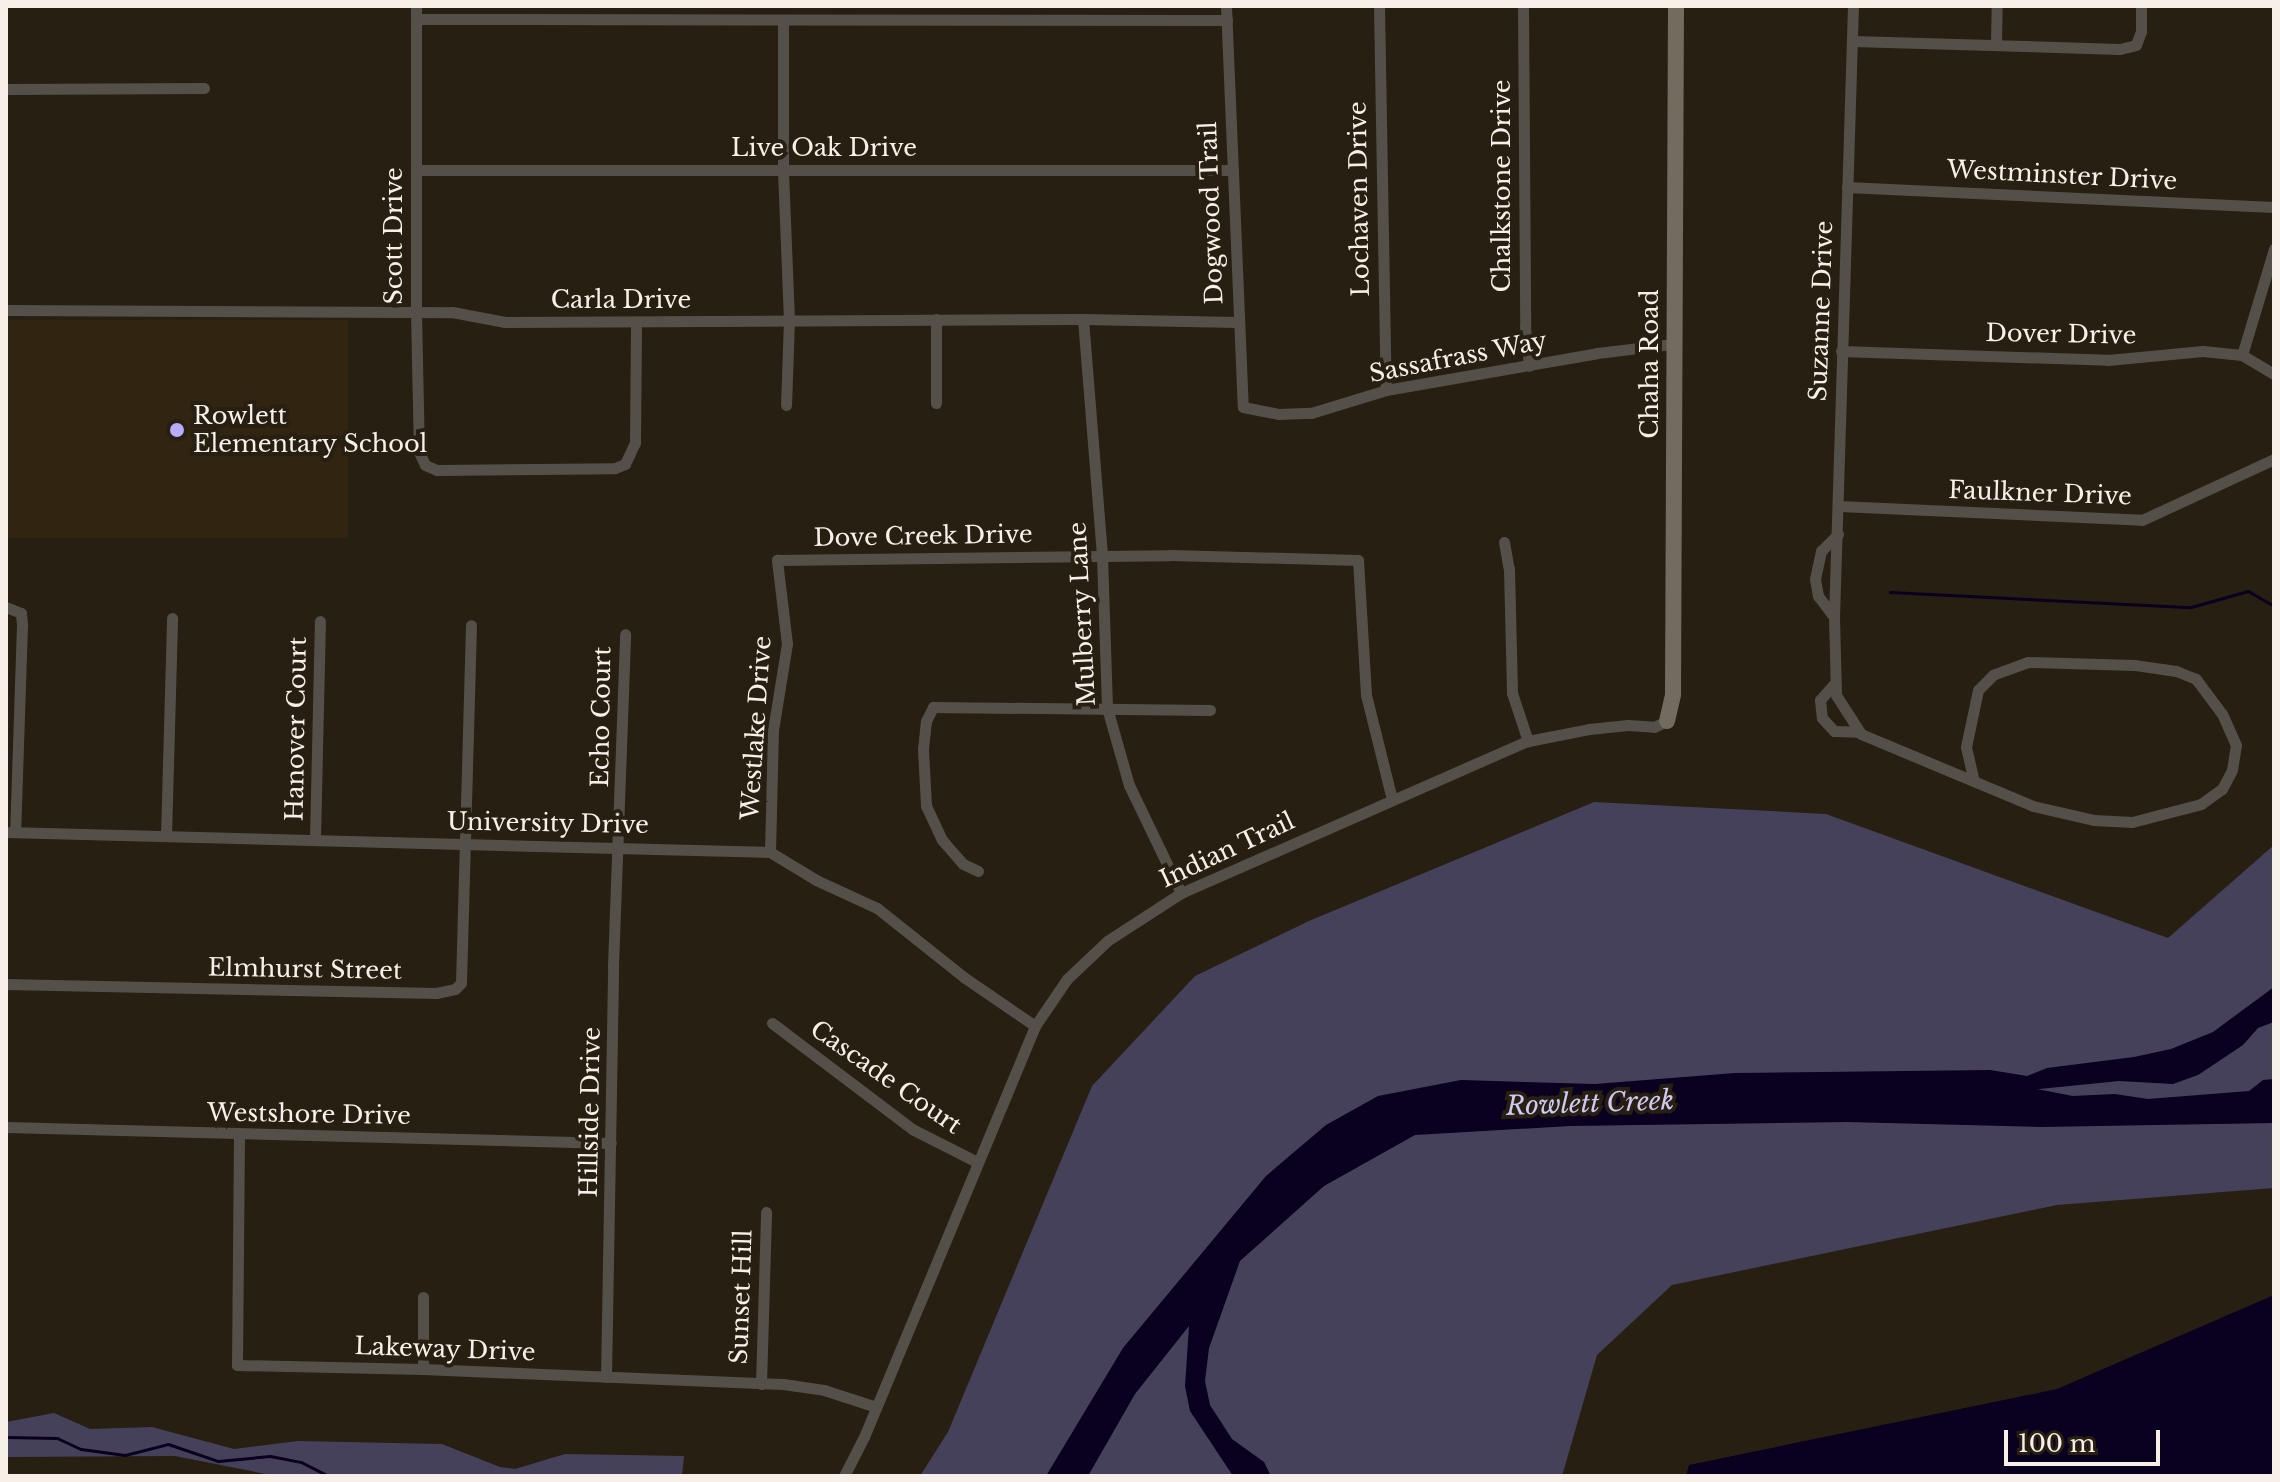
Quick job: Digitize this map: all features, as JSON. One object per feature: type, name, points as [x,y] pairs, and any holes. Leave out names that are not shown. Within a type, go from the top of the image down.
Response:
[{"type":"street","name":"Scott Drive","points":[[416,6],[416,312],[419,452],[425,465],[437,470],[615,468],[625,464],[635,443],[636,322]]},
{"type":"street","name":"Dogwood Trail","points":[[1226,6],[1240,395],[1243,407],[1253,412]]},
{"type":"street","name":"Lochaven Drive","points":[[1379,6],[1386,390]]},
{"type":"street","name":"Chalkstone Drive","points":[[1523,6],[1525,327],[1529,366]]},
{"type":"street","name":"Chaha Road","points":[[1667,721],[1673,694],[1676,6]]},
{"type":"street","name":"Suzanne Drive","points":[[1833,685],[1853,6]]},
{"type":"street","points":[[1996,45],[1997,6]]},
{"type":"street","points":[[1853,41],[2120,49],[2136,45],[2141,31],[2141,6]]},
{"type":"street","points":[[416,19],[1227,20]]},
{"type":"street","points":[[783,21],[783,171],[789,320],[786,405]]},
{"type":"street","points":[[6,89],[204,88]]},
{"type":"street","name":"Live Oak Drive","points":[[416,170],[1233,170]]},
{"type":"street","name":"Westminster Drive","points":[[1847,187],[2274,207]]},
{"type":"street","points":[[2242,355],[2274,249]]},
{"type":"street","name":"Carla Drive","points":[[6,310],[452,312],[505,322],[936,319],[1237,322]]},
{"type":"street","points":[[936,319],[936,403]]},
{"type":"street","name":"Mulberry Lane","points":[[1083,319],[1102,556],[1107,708],[1129,785],[1181,893]]},
{"type":"street","name":"Sassafrass Way","points":[[1253,412],[1311,413],[1386,390],[1597,353],[1673,344]]},
{"type":"street","name":"Dover Drive","points":[[1841,351],[2108,360],[2203,351],[2242,355],[2274,374]]},
{"type":"street","name":"Faulkner Drive","points":[[1839,506],[2142,520],[2163,513],[2274,459]]},
{"type":"street","points":[[1834,617],[1818,596],[1815,579],[1821,551],[1838,534]]},
{"type":"street","points":[[1504,542],[1509,569],[1512,693],[1528,741]]},
{"type":"street","name":"Dove Creek Drive","points":[[777,560],[1102,556],[1358,560],[1366,695],[1392,799]]},
{"type":"street","name":"Westlake Drive","points":[[770,852],[773,730],[786,669],[787,644],[777,560]]},
{"type":"street","points":[[6,607],[21,613],[22,625],[11,832]]},
{"type":"street","points":[[166,836],[172,618]]},
{"type":"street","name":"Hanover Court","points":[[315,839],[320,621]]},
{"type":"street","points":[[465,843],[471,625]]},
{"type":"street","name":"Echo Court","points":[[620,848],[625,634]]},
{"type":"street","points":[[1858,732],[1833,685],[1820,700],[1822,718],[1834,731],[1858,732],[1973,778],[2033,806],[2094,820],[2132,822],[2201,804],[2222,789],[2232,770],[2236,745],[2222,714],[2196,679],[2176,671],[2135,665],[2028,662],[1993,675],[1978,690],[1966,747],[1973,778]]},
{"type":"street","points":[[978,871],[963,864],[942,840],[926,805],[923,749],[926,721],[933,707],[1210,710]]},
{"type":"street","name":"Indian Trail","points":[[844,1476],[876,1407],[1035,1026],[1067,979],[1107,941],[1181,893],[1528,741],[1589,729],[1628,725],[1654,727],[1667,721]]},
{"type":"street","name":"University Drive","points":[[11,832],[770,852],[816,880],[877,908],[965,978],[1035,1026]]},
{"type":"street","name":"Elmhurst Street","points":[[6,984],[448,992],[461,983],[465,843]]},
{"type":"street","name":"Hillside Drive","points":[[606,1377],[613,966],[620,848]]},
{"type":"street","name":"Cascade Court","points":[[772,1023],[912,1129],[977,1162]]},
{"type":"street","name":"Westshore Drive","points":[[6,1127],[239,1136],[611,1143]]},
{"type":"street","name":"Lakeway Drive","points":[[239,1136],[237,1365],[423,1369],[761,1384],[824,1390],[876,1407]]},
{"type":"street","name":"Sunset Hill","points":[[761,1384],[766,1212]]},
{"type":"street","points":[[423,1297],[423,1369]]},
{"type":"shaded area","name":"Rowlett Elementary School","points":[[6,320],[348,320],[348,538],[6,538]]},
{"type":"shaded area","points":[[1594,802],[1826,814],[2168,938],[2274,845],[2274,1188],[2057,1205],[1672,1285],[1597,1355],[1562,1476],[920,1476],[948,1432],[1092,1086],[1195,976],[1309,921]]},
{"type":"shaded area","points":[[54,1413],[90,1429],[152,1427],[234,1449],[298,1441],[442,1444],[500,1467],[515,1469],[565,1454],[684,1456],[682,1476],[276,1476],[175,1456],[6,1457],[6,1422]]},
{"type":"water","points":[[2274,987],[2274,1022],[2258,1028],[2243,1045],[2198,1075],[2173,1084],[2119,1081],[2020,1091],[2048,1108],[2056,1107],[2063,1097],[2115,1094],[2148,1099],[2249,1091],[2263,1080],[2274,1079],[2274,1123],[2040,1127],[1847,1122],[1570,1126],[1415,1135],[1324,1186],[1240,1261],[1209,1348],[1205,1381],[1210,1405],[1232,1439],[1264,1462],[1271,1476],[1233,1476],[1190,1411],[1185,1386],[1189,1326],[1135,1394],[1088,1476],[1046,1476],[1123,1348],[1266,1176],[1326,1125],[1378,1096],[1461,1080],[1595,1084],[1735,1073],[1990,1070],[2027,1076],[2047,1068],[2171,1049],[2213,1032]]},
{"type":"water","points":[[2274,1295],[2274,1476],[1686,1476],[1689,1465],[2057,1389]]},
{"type":"waterway","points":[[1890,592],[2191,607],[2248,591],[2274,606]]},
{"type":"waterway","name":"Rowlett Creek","points":[[2001,1091],[2082,1107]]},
{"type":"waterway","points":[[6,1437],[57,1438],[81,1449],[125,1455],[168,1444],[218,1461],[270,1456],[301,1462],[329,1476]]},
{"type":"waterway","points":[[357,1476],[365,1476]]},
{"type":"place","name":"Rowlett Elementary School","points":[[177,430]]}]
